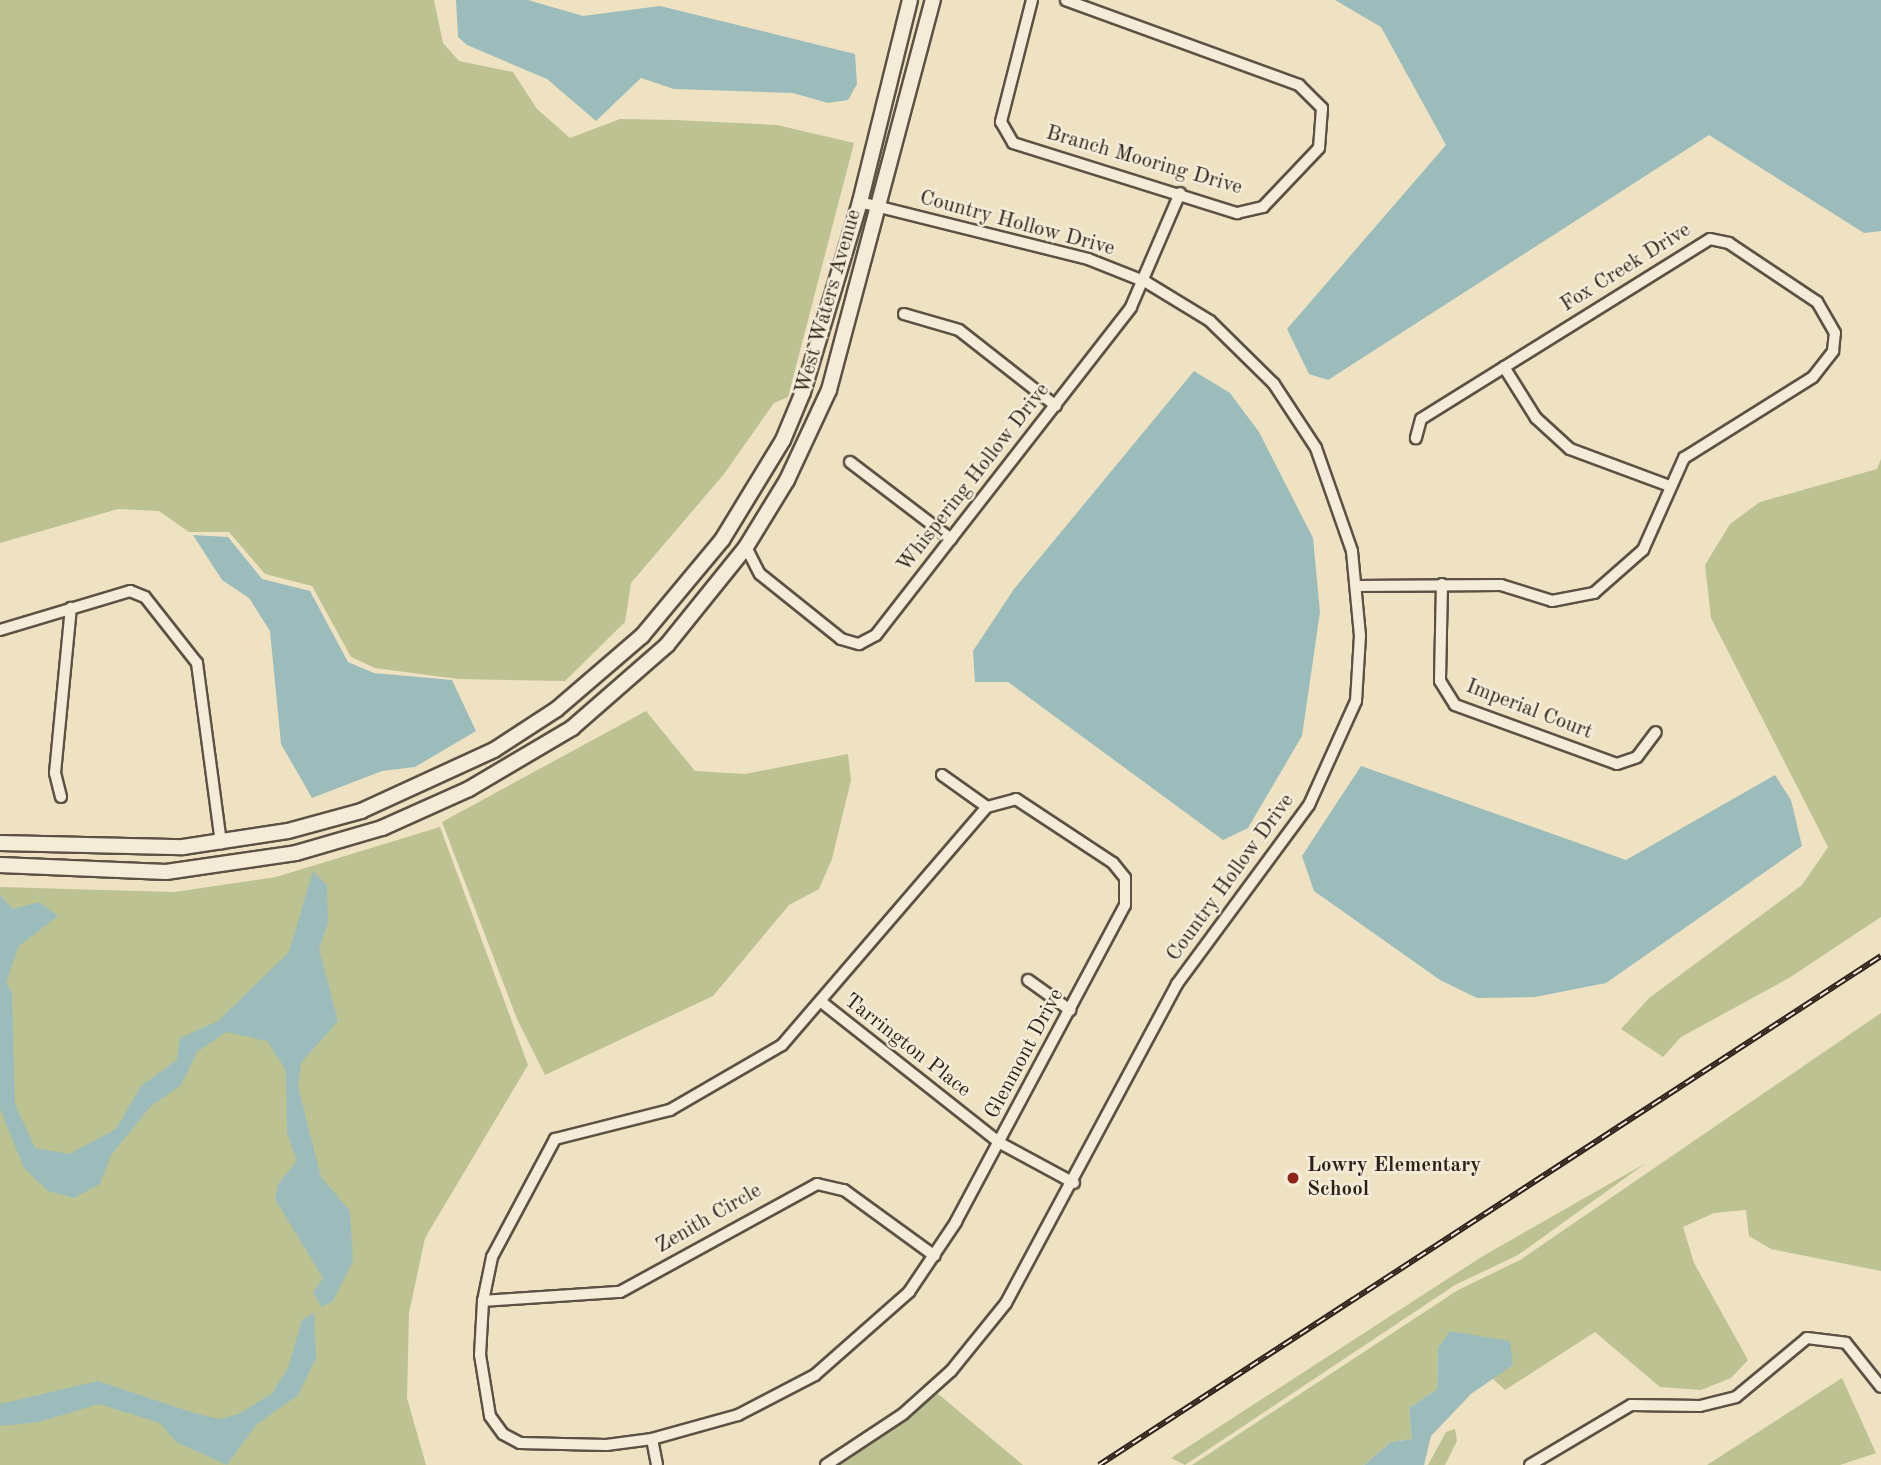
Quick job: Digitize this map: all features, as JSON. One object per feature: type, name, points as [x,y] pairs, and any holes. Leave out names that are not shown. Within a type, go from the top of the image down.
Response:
[{"type":"street","name":"West Waters Avenue","points":[[0,843],[103,849],[220,843],[361,811],[437,780],[557,709],[642,636],[711,556],[783,440],[817,352],[860,202],[910,0]]},
{"type":"street","name":"West Waters Avenue","points":[[0,865],[166,872],[296,853],[382,828],[469,789],[572,728],[667,645],[746,547],[787,480],[829,390],[933,0]]},
{"type":"street","name":"Branch Mooring Drive","points":[[1032,0],[1000,122],[1004,134],[1013,143],[1237,213],[1263,207],[1319,148],[1322,108],[1299,85],[1066,0]]},
{"type":"street","name":"Whispering Hollow Drive","points":[[746,547],[760,574],[841,639],[859,644],[876,635],[1056,405],[1146,282],[1180,193]]},
{"type":"street","name":"Country Hollow Drive","points":[[826,1465],[903,1414],[951,1371],[1006,1303],[1074,1183],[1177,985],[1309,806],[1356,701],[1356,586],[1352,551],[1316,448],[1274,384],[1210,321],[1146,282],[1088,259],[860,202]]},
{"type":"street","name":"Fox Creek Drive","points":[[1356,586],[1501,585],[1552,601],[1594,593],[1643,550],[1667,485],[1701,443],[1825,365],[1835,333],[1817,302],[1729,243],[1710,239],[1420,419],[1416,438]]},
{"type":"street","points":[[904,314],[959,330],[1056,405]]},
{"type":"street","points":[[1504,367],[1536,418],[1570,449],[1667,485]]},
{"type":"street","points":[[850,462],[951,540]]},
{"type":"street","name":"Imperial Court","points":[[1442,584],[1440,681],[1455,705],[1616,764],[1637,757],[1656,732]]},
{"type":"street","points":[[0,630],[131,591],[145,597],[191,650],[207,707],[220,843]]},
{"type":"street","points":[[61,797],[55,773],[71,608]]},
{"type":"street","points":[[942,775],[986,807]]},
{"type":"street","name":"Glenmont Drive","points":[[1016,799],[1034,807],[1113,863],[1125,878],[1125,905],[1000,1143],[935,1256],[874,1327],[815,1375],[738,1415],[652,1439],[563,1446],[503,1434],[490,1416],[480,1355],[483,1301],[492,1257],[555,1139],[670,1110],[782,1045],[824,1004],[986,807],[1016,799]]},
{"type":"street","points":[[1028,980],[1070,1010]]},
{"type":"street","name":"Tarrington Place","points":[[824,1004],[1000,1143],[1074,1183]]},
{"type":"street","name":"Zenith Circle","points":[[483,1301],[620,1292],[817,1184],[844,1190],[935,1256]]},
{"type":"street","points":[[1530,1465],[1631,1405],[1700,1406],[1736,1397],[1807,1338],[1846,1343],[1881,1387]]},
{"type":"street","points":[[652,1439],[657,1465]]},
{"type":"green space","points":[[0,0],[434,0],[443,43],[459,61],[513,72],[537,109],[570,138],[620,119],[777,125],[854,143],[788,397],[774,403],[724,474],[631,583],[625,622],[565,681],[458,679],[375,668],[351,657],[312,586],[265,574],[229,532],[189,532],[159,511],[118,509],[0,543]]},
{"type":"green space","points":[[1881,459],[1881,917],[1789,978],[1681,1037],[1663,1057],[1621,1029],[1649,998],[1802,885],[1828,847],[1711,618],[1705,565],[1730,524],[1760,502],[1877,469]]},
{"type":"green space","points":[[646,711],[695,771],[745,774],[848,754],[851,780],[832,859],[819,889],[789,905],[713,996],[545,1075],[517,1019],[442,822]]},
{"type":"green space","points":[[440,827],[528,1065],[425,1238],[409,1313],[407,1398],[426,1465],[0,1465],[0,887],[174,892],[276,877]]},
{"type":"green space","points":[[1881,1013],[1881,1271],[1771,1249],[1749,1236],[1746,1210],[1714,1213],[1683,1227],[1694,1263],[1748,1360],[1731,1378],[1701,1390],[1660,1387],[1595,1332],[1505,1390],[1492,1378],[1513,1365],[1438,1348],[1437,1389],[1409,1408],[1412,1439],[1391,1442],[1364,1465],[1192,1465],[1458,1290],[1520,1260]]},
{"type":"green space","points":[[1646,1163],[1518,1255],[1455,1285],[1185,1465],[1171,1458],[1483,1256]]},
{"type":"green space","points":[[1842,1378],[1876,1453],[1840,1465],[1707,1465]]},
{"type":"green space","points":[[937,1393],[1023,1465],[839,1465],[907,1420]]},
{"type":"green space","points":[[1455,1429],[1457,1441],[1445,1465],[1428,1465],[1446,1432]]},
{"type":"water","points":[[456,0],[528,0],[583,16],[660,6],[855,54],[857,84],[848,100],[828,103],[793,93],[674,89],[641,78],[596,121],[547,79],[467,45],[458,37]]},
{"type":"water","points":[[1335,0],[1881,0],[1881,231],[1864,233],[1709,135],[1328,380],[1309,374],[1287,329],[1446,145],[1381,27]]},
{"type":"water","points":[[1194,371],[1230,393],[1259,432],[1313,538],[1320,612],[1302,736],[1248,828],[1223,840],[1008,682],[975,682],[973,651],[1014,589]]},
{"type":"water","points":[[193,535],[228,537],[262,579],[310,591],[348,662],[374,673],[452,680],[476,731],[415,767],[382,771],[312,798],[281,744],[270,631],[249,598],[222,580]]},
{"type":"water","points":[[1361,766],[1626,860],[1775,775],[1791,800],[1802,846],[1606,983],[1535,997],[1477,998],[1440,980],[1314,891],[1302,856]]},
{"type":"water","points":[[313,871],[327,885],[328,923],[319,949],[338,1021],[301,1063],[298,1087],[321,1177],[350,1211],[353,1261],[333,1301],[322,1307],[313,1293],[323,1278],[275,1199],[278,1184],[297,1161],[287,1133],[286,1070],[267,1041],[226,1032],[197,1052],[181,1085],[151,1106],[111,1155],[100,1184],[74,1198],[48,1191],[24,1168],[0,1109],[0,895],[13,909],[39,902],[58,916],[19,946],[6,982],[12,993],[15,1104],[35,1148],[69,1154],[116,1129],[141,1086],[177,1060],[180,1038],[218,1021],[289,952]]},
{"type":"water","points":[[314,1313],[316,1358],[298,1395],[256,1425],[227,1465],[176,1442],[160,1423],[99,1404],[39,1422],[0,1426],[0,1404],[98,1381],[220,1419],[241,1413],[272,1393],[288,1368],[302,1320]]},
{"type":"water","points":[[1450,1331],[1510,1341],[1513,1365],[1471,1394],[1431,1436],[1424,1465],[1364,1465],[1391,1442],[1412,1439],[1409,1408],[1437,1389],[1438,1348]]},
{"type":"railway","points":[[1099,1465],[1881,956]]},
{"type":"place","name":"Lowry Elementary School","points":[[1293,1178]]}]
